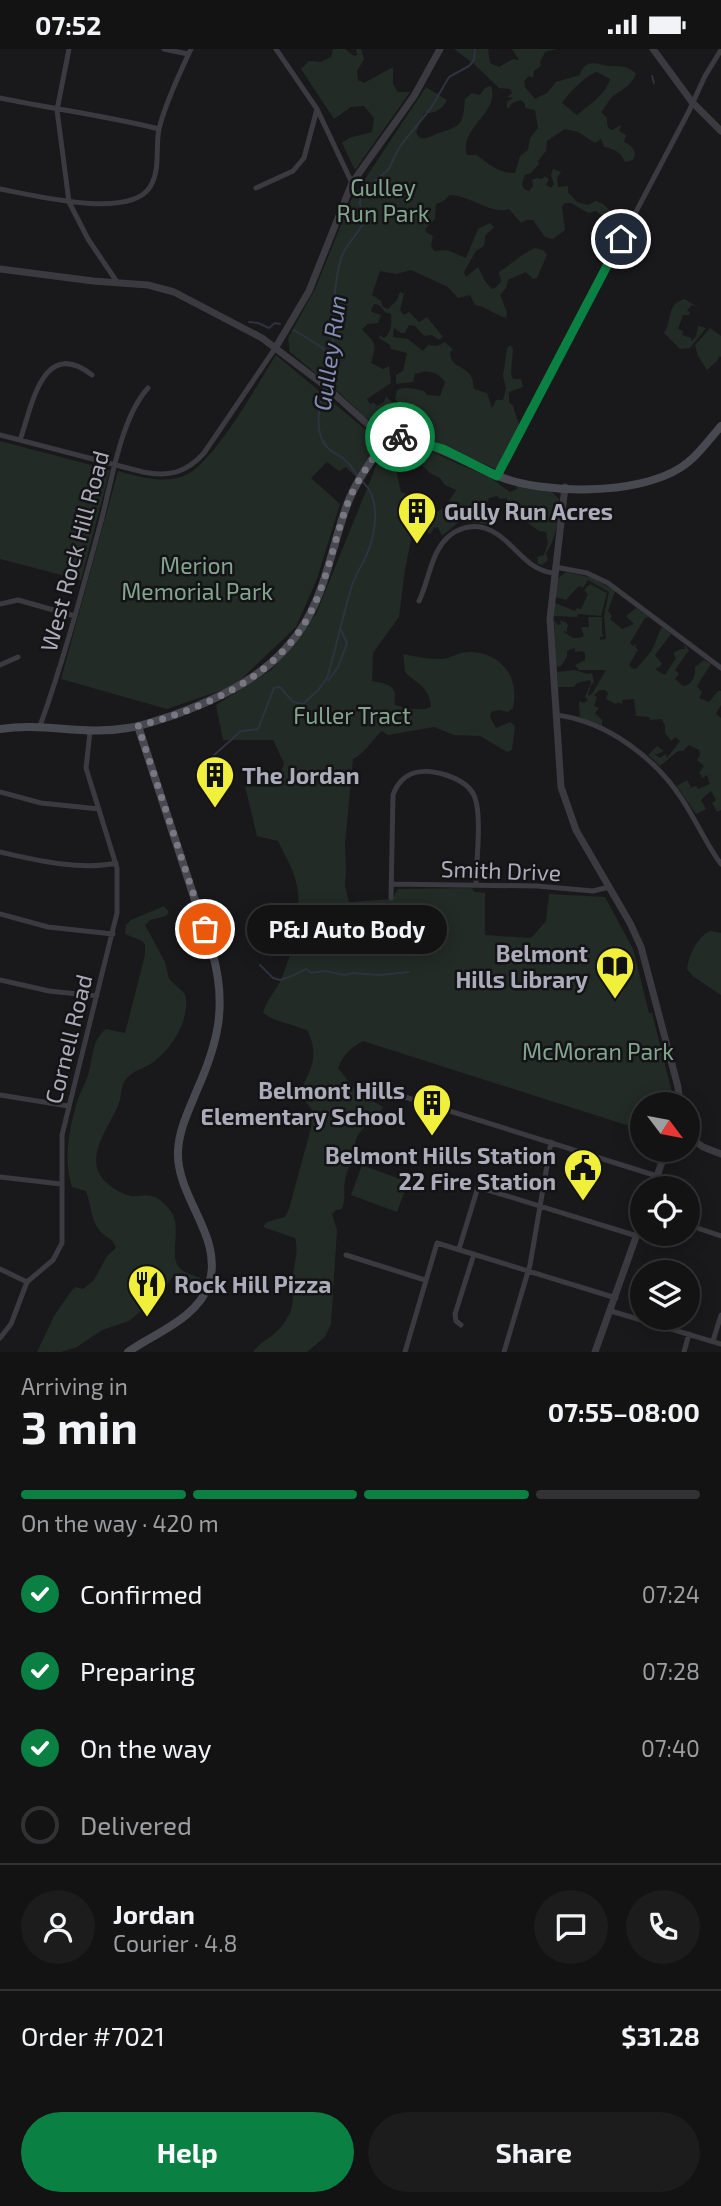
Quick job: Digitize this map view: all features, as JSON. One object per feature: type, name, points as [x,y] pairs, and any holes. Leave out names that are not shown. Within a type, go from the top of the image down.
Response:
[{"type":"main road","points":[[0,729],[24,725],[90,732],[138,726],[228,693],[251,678],[292,639],[306,621],[330,563],[347,503],[388,436],[406,438],[443,449],[497,476],[519,482],[565,487],[620,488],[661,478],[685,464],[719,433]]},
{"type":"main road","points":[[128,1352],[190,1312],[208,1285],[212,1266],[210,1249],[183,1184],[178,1149],[183,1122],[216,1045],[220,1007],[214,955],[138,726]]},
{"type":"street","points":[[69,49],[57,110],[69,202],[88,239],[117,282]]},
{"type":"street","points":[[0,189],[69,202],[117,203],[136,200],[149,189],[157,169],[159,129],[190,51],[164,49]]},
{"type":"street","points":[[276,49],[317,109],[352,183]]},
{"type":"street","points":[[0,435],[163,475],[177,473],[189,467],[217,435],[276,347],[309,291],[352,183],[414,96],[440,49]]},
{"type":"street","points":[[653,49],[692,102],[721,131]]},
{"type":"street","points":[[497,476],[721,50]]},
{"type":"street","points":[[0,98],[159,129]]},
{"type":"street","points":[[256,188],[293,171],[304,158],[317,109]]},
{"type":"street","points":[[0,269],[148,285],[174,292],[251,331],[276,347],[373,429],[388,436]]},
{"type":"street","points":[[20,440],[46,372],[56,365],[66,363],[92,375]]},
{"type":"street","name":"West Rock Hill Road","points":[[40,726],[75,616],[116,455],[139,401],[149,388]]},
{"type":"street","points":[[565,487],[550,619],[560,778],[566,806],[576,829],[641,947],[678,1092]]},
{"type":"street","points":[[419,601],[439,548],[449,535],[461,527],[488,529],[542,571],[587,573],[608,583],[721,668]]},
{"type":"street","points":[[0,604],[18,600],[75,616]]},
{"type":"street","points":[[0,665],[18,657]]},
{"type":"street","points":[[556,715],[572,718],[602,730],[651,762],[679,794],[721,864]]},
{"type":"street","name":"Cornell Road","points":[[0,1338],[11,1324],[27,1282],[53,1260],[62,1243],[61,1142],[113,934],[118,902],[119,878],[116,863],[86,768],[90,732]]},
{"type":"street","points":[[391,898],[393,795],[407,776],[424,770],[461,781],[475,798],[476,885]]},
{"type":"street","points":[[0,792],[41,803],[99,809]]},
{"type":"street","points":[[0,852],[77,864],[116,863]]},
{"type":"street","name":"Smith Drive","points":[[391,884],[537,886],[593,891],[609,887]]},
{"type":"street","points":[[0,914],[48,927],[113,934]]},
{"type":"street","points":[[0,980],[47,991],[97,996]]},
{"type":"street","points":[[392,1093],[657,1176],[662,1162]]},
{"type":"street","points":[[0,1095],[68,1107]]},
{"type":"street","points":[[503,1352],[529,1271],[551,1142]]},
{"type":"street","points":[[700,1144],[721,1154]]},
{"type":"street","points":[[0,1177],[61,1184]]},
{"type":"street","points":[[459,1249],[478,1187],[630,1234]]},
{"type":"street","points":[[700,1229],[721,1235]]},
{"type":"street","points":[[404,1352],[437,1243],[616,1298]]},
{"type":"street","points":[[594,1352],[634,1246]]},
{"type":"street","points":[[461,1325],[454,1314],[474,1254]]},
{"type":"street","points":[[346,1255],[425,1280]]},
{"type":"street","points":[[0,1269],[27,1282]]},
{"type":"street","points":[[611,1311],[721,1343]]},
{"type":"street","points":[[713,1341],[721,1315]]},
{"type":"street","points":[[684,1352],[689,1334]]},
{"type":"green space","points":[[333,49],[345,49],[354,56],[357,55],[356,49],[361,49],[364,59],[357,71],[358,80],[364,83],[393,67],[393,84],[398,92],[410,92],[355,170],[342,143],[349,138],[372,132],[374,118],[364,106],[351,107],[334,119],[301,69],[309,61],[321,62],[331,57]]},
{"type":"green space","name":"Gulley Run Park","points":[[454,49],[488,49],[490,63],[499,67],[513,59],[519,60],[512,49],[557,49],[545,52],[541,66],[534,71],[533,78],[529,76],[524,81],[525,87],[535,99],[547,93],[556,82],[580,75],[589,64],[625,67],[636,74],[601,112],[607,118],[610,129],[621,125],[619,131],[626,135],[624,142],[634,151],[633,160],[625,162],[616,151],[604,147],[601,139],[595,143],[578,132],[565,129],[547,141],[546,151],[538,161],[539,164],[531,173],[525,175],[522,184],[524,189],[529,191],[533,186],[532,180],[545,176],[549,179],[546,185],[551,188],[554,184],[551,175],[553,169],[561,172],[557,178],[558,187],[568,186],[568,192],[577,202],[588,205],[596,201],[603,204],[614,214],[611,222],[596,211],[588,213],[571,203],[565,203],[562,207],[565,230],[553,239],[545,237],[533,220],[521,223],[509,209],[495,209],[450,195],[436,204],[435,219],[425,229],[433,236],[431,246],[434,251],[447,250],[466,258],[478,229],[490,223],[494,227],[485,236],[484,246],[476,251],[464,272],[466,277],[478,267],[492,289],[501,282],[499,272],[525,253],[535,248],[543,250],[547,255],[537,278],[533,279],[526,272],[508,280],[500,295],[507,312],[506,318],[475,305],[470,295],[458,298],[448,287],[411,270],[396,274],[380,271],[372,295],[381,301],[383,307],[388,309],[397,300],[400,292],[404,294],[400,310],[404,315],[409,312],[419,322],[427,317],[443,337],[439,340],[432,335],[424,336],[415,326],[409,325],[405,333],[394,328],[393,337],[408,339],[423,351],[428,345],[437,346],[445,342],[453,350],[450,352],[455,364],[472,378],[474,389],[487,393],[492,408],[496,400],[503,400],[507,349],[510,345],[513,348],[511,374],[513,379],[521,379],[523,387],[509,392],[509,402],[519,425],[496,469],[426,439],[430,431],[428,428],[395,399],[397,390],[404,388],[440,396],[445,382],[435,373],[423,372],[415,374],[413,382],[396,384],[396,375],[403,371],[407,353],[391,349],[390,345],[379,338],[380,335],[384,338],[388,334],[391,314],[379,305],[374,304],[371,310],[381,315],[378,323],[368,324],[362,329],[374,344],[371,363],[383,369],[389,366],[391,383],[367,399],[370,404],[377,406],[384,402],[386,396],[403,415],[417,424],[422,436],[384,429],[364,416],[335,389],[335,384],[328,376],[326,382],[290,352],[288,338],[316,287],[351,200],[426,87],[447,100],[438,110],[424,113],[416,133],[420,138],[456,127],[462,120],[465,99],[472,93],[480,95],[485,88],[491,86],[490,104],[468,136],[467,155],[477,155],[500,170],[515,173],[520,156],[528,150],[530,138],[538,128],[535,110],[525,108],[521,100],[507,108],[507,102],[513,98],[507,97],[512,93],[510,89],[499,88]],"holes":[[[597,72],[610,79],[601,94],[577,115],[562,103],[578,85],[593,74]]]},
{"type":"green space","points":[[685,299],[699,308],[692,305],[687,310],[689,315],[683,315],[678,329],[683,331],[682,335],[691,338],[691,341],[696,337],[698,326],[706,328],[690,348],[680,349],[664,333],[672,309]]},
{"type":"green space","points":[[710,328],[721,336],[721,357],[707,370],[695,345]]},
{"type":"green space","name":"Merion Memorial Park","points":[[276,355],[376,441],[375,449],[356,477],[346,467],[339,471],[327,462],[311,478],[340,504],[317,579],[296,627],[234,686],[167,709],[61,679],[118,471],[162,479],[188,474],[224,437]]},
{"type":"green space","points":[[0,441],[110,470],[81,580],[0,559]]},
{"type":"green space","points":[[393,444],[429,450],[488,476],[510,492],[517,489],[516,484],[550,490],[559,499],[555,535],[546,553],[548,560],[542,565],[538,564],[537,557],[544,555],[548,543],[546,532],[539,531],[527,522],[514,521],[515,512],[506,498],[489,498],[483,512],[486,514],[487,524],[460,521],[442,536],[438,527],[430,534],[421,529],[424,520],[418,521],[412,535],[405,570],[399,617],[373,653],[372,681],[386,684],[394,690],[395,705],[413,709],[427,708],[431,707],[428,695],[405,672],[403,654],[437,659],[469,652],[490,656],[506,668],[514,686],[513,708],[508,712],[491,712],[490,717],[496,728],[510,722],[515,726],[512,750],[507,752],[480,736],[454,735],[434,727],[388,735],[382,731],[353,759],[345,844],[345,886],[349,902],[392,899],[398,889],[471,888],[475,892],[485,893],[485,935],[531,938],[546,921],[549,894],[605,897],[633,949],[672,1092],[630,1092],[630,1126],[363,1041],[358,1044],[345,1056],[338,1068],[356,1091],[383,1107],[357,1137],[346,1177],[342,1209],[332,1214],[337,1230],[331,1324],[325,1337],[307,1352],[253,1352],[281,1327],[292,1308],[295,1238],[263,1227],[267,1222],[285,1217],[289,1209],[311,1128],[312,1110],[299,1093],[310,1070],[313,1047],[307,1030],[263,1013],[281,980],[291,951],[297,926],[297,887],[278,841],[257,836],[245,786],[276,787],[284,763],[273,740],[223,740],[216,705],[271,670],[316,614],[377,464]],"holes":[[[422,465],[445,485],[456,490],[446,506],[437,512],[424,510],[418,499],[401,492],[396,469]]]},
{"type":"green space","points":[[566,572],[593,578],[615,591],[608,611],[612,616],[610,619],[622,629],[634,624],[626,616],[636,608],[649,617],[645,618],[630,643],[633,646],[637,644],[635,647],[638,650],[629,665],[632,668],[636,669],[649,653],[662,627],[671,634],[655,655],[662,664],[656,670],[665,675],[676,658],[673,653],[685,649],[684,644],[689,650],[675,670],[679,674],[675,679],[683,686],[691,681],[695,667],[704,660],[711,664],[697,686],[702,692],[699,698],[709,702],[721,691],[721,705],[716,714],[721,718],[721,810],[717,812],[712,803],[716,800],[711,791],[701,800],[706,809],[696,814],[677,786],[687,780],[691,787],[686,789],[696,786],[698,789],[710,784],[707,775],[703,778],[699,773],[704,766],[697,760],[699,750],[689,745],[660,766],[648,755],[657,746],[664,751],[655,755],[660,758],[666,754],[667,758],[680,741],[675,737],[671,741],[665,733],[662,719],[650,720],[649,717],[636,716],[634,699],[622,700],[622,704],[616,704],[606,699],[608,693],[605,690],[600,690],[594,695],[597,697],[594,706],[599,708],[595,713],[602,720],[602,727],[580,717],[579,701],[584,703],[588,700],[585,697],[590,680],[577,683],[574,687],[558,687],[557,672],[575,670],[592,673],[594,682],[588,696],[592,694],[606,670],[579,670],[575,665],[585,660],[585,653],[575,652],[575,648],[567,651],[567,657],[561,666],[556,667],[554,620],[558,625],[561,624],[560,620],[565,622],[569,626],[567,633],[564,632],[576,638],[584,636],[581,627],[589,627],[588,617],[602,617],[604,636],[600,637],[600,640],[606,639],[604,616],[609,592],[588,580],[583,588],[579,586],[566,600],[555,597],[557,579]]},
{"type":"green space","points":[[590,584],[607,593],[601,616],[554,616],[555,603],[575,611],[577,608],[581,609],[588,594],[584,590]]},
{"type":"green space","points":[[164,906],[169,912],[166,916],[150,920],[145,925],[165,962],[169,979],[185,994],[185,1013],[178,1033],[166,1050],[152,1063],[134,1072],[124,1081],[120,1100],[100,1141],[96,1163],[99,1174],[115,1189],[131,1196],[154,1197],[167,1207],[176,1224],[177,1264],[185,1272],[200,1278],[201,1285],[195,1289],[181,1279],[172,1277],[154,1306],[141,1311],[129,1321],[102,1330],[77,1347],[61,1352],[37,1352],[54,1316],[72,1290],[76,1287],[83,1289],[94,1280],[107,1256],[116,1248],[97,1227],[86,1191],[72,1187],[68,1166],[70,1134],[77,1102],[88,1076],[98,1038],[106,1029],[125,1033],[145,955],[142,941],[125,934],[126,925],[131,920]]},
{"type":"green space","points":[[710,931],[721,933],[721,995],[694,977],[687,969],[694,947],[701,937]]},
{"type":"green space","points":[[362,1165],[408,1182],[397,1212],[351,1195]]},
{"type":"waterway","name":"Gulley Run","points":[[326,383],[332,353],[337,277],[344,251],[363,224],[360,202],[362,192],[388,170],[400,146],[431,108],[449,77],[469,66],[474,60],[475,49]]},
{"type":"waterway","points":[[652,76],[654,83]]},
{"type":"waterway","points":[[249,322],[269,328],[275,323],[280,324]]},
{"type":"waterway","points":[[294,330],[323,348],[330,360]]},
{"type":"waterway","name":"Gulley Run","points":[[324,389],[319,411],[320,435],[328,448],[345,460],[357,475]]},
{"type":"waterway","name":"Gulley Run","points":[[212,757],[241,731],[258,729],[274,688],[280,687],[293,702],[303,704],[327,678],[352,584],[373,536],[375,507],[369,489],[363,482]]},
{"type":"waterway","points":[[328,681],[338,667],[347,643],[341,630]]},
{"type":"waterway","points":[[260,965],[273,978],[280,980],[306,969],[311,973],[325,971],[345,975],[409,972]]},
{"type":"way so far","points":[[205,929],[138,726],[228,693],[270,662],[292,639],[306,621],[320,591],[347,503],[355,488],[388,436],[400,437]]},
{"type":"place","name":"Gully Run Acres","points":[[417,545]]},
{"type":"place","name":"The Jordan","points":[[215,809]]},
{"type":"place","name":"P&J Auto Body","points":[[205,929]]},
{"type":"place","name":"Belmont Hills Library","points":[[615,1000]]},
{"type":"place","name":"Belmont Hills Elementary School","points":[[432,1137]]},
{"type":"place","name":"Belmont Hills Station 22 Fire Station","points":[[583,1202]]},
{"type":"place","name":"Rock Hill Pizza","points":[[147,1318]]},
{"type":"route","points":[[400,437],[443,449],[497,476],[621,239]]},
{"type":"park label","name":"Fuller Tract","points":[[352,715]]},
{"type":"park label","name":"McMoran Park","points":[[598,1051]]}]
